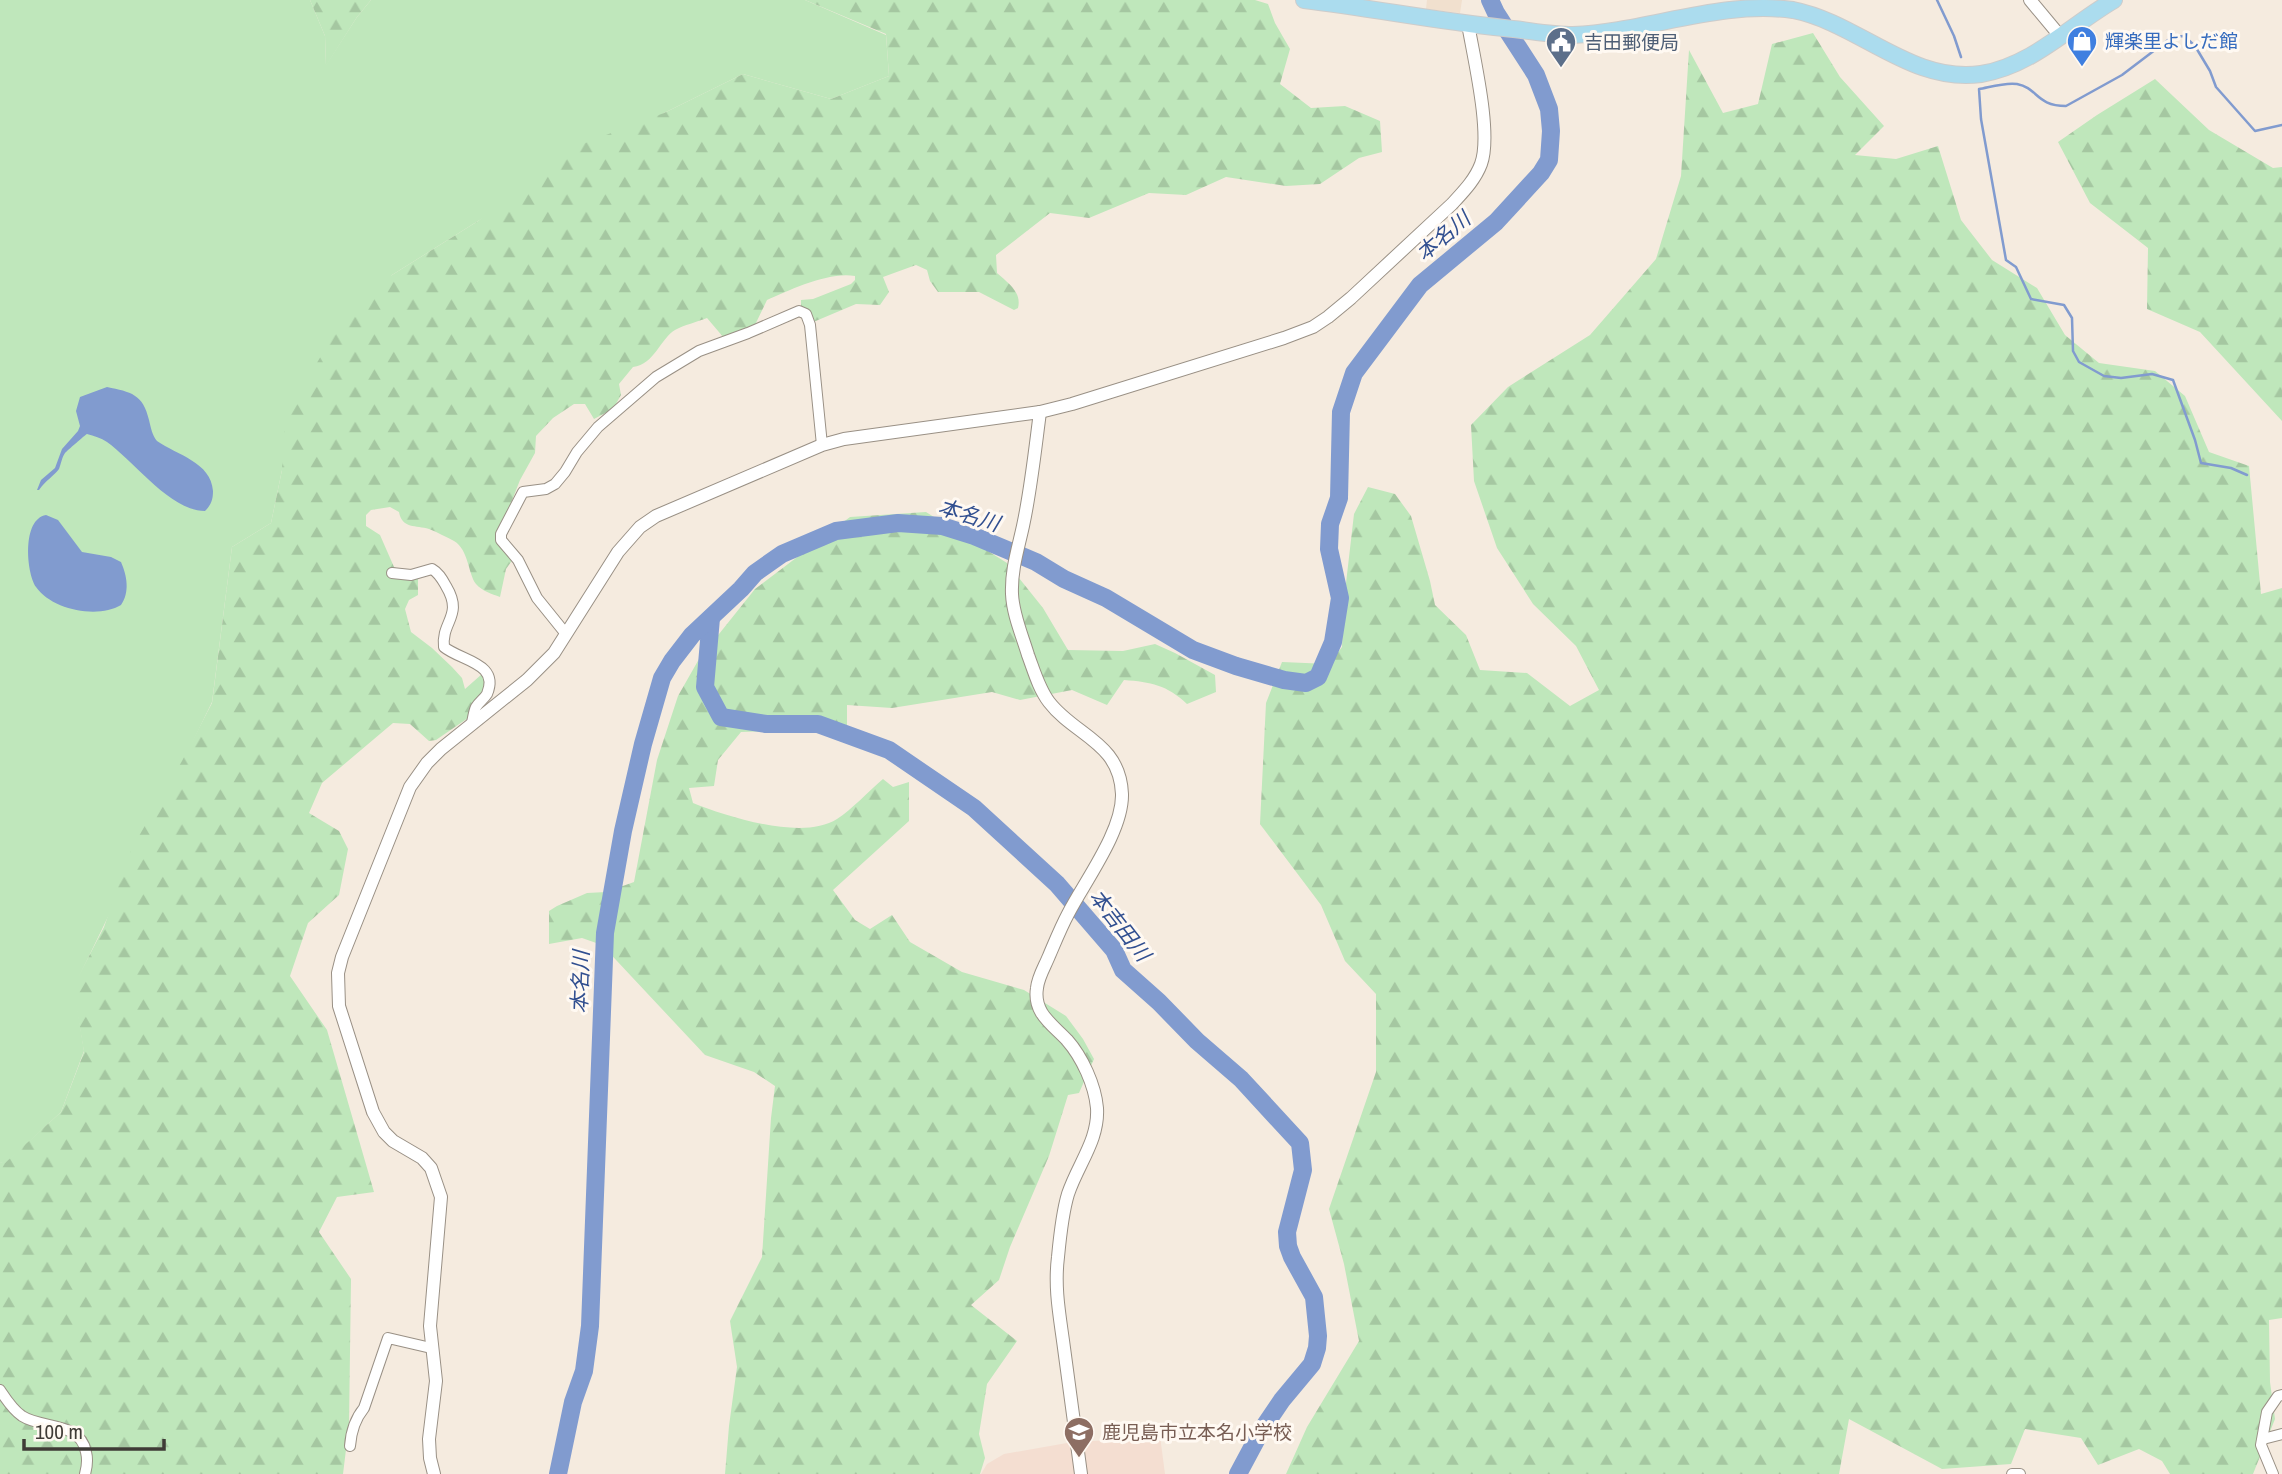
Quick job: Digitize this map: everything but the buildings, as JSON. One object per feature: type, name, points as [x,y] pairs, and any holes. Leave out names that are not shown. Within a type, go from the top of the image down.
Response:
[{"type":"main road","points":[[1304,0],[1556,35],[1611,31],[1723,9],[1749,6],[1778,8],[1833,22],[1913,64],[1939,74],[1979,74],[2002,69],[2036,53],[2114,0]]},
{"type":"street","points":[[2030,0],[2060,36]]},
{"type":"street","points":[[434,1474],[429,1439],[436,1381],[430,1326],[440,1197],[438,1182],[422,1158],[393,1141],[378,1123],[342,1018],[338,991],[338,973],[346,943],[410,787],[427,763],[527,680],[554,653],[618,552],[640,527],[671,509],[822,445],[844,439],[1040,412],[1313,327],[1351,298],[1466,190],[1481,165],[1484,129],[1468,24]]},
{"type":"street","points":[[566,634],[537,598],[518,560],[500,540],[501,534],[523,492],[546,489],[555,484],[598,427],[656,377],[699,351],[799,311],[806,314],[810,325],[822,445]]},
{"type":"street","points":[[1040,412],[1023,526],[1013,568],[1014,612],[1041,689],[1049,703],[1105,750],[1120,782],[1121,810],[1083,890],[1069,912],[1037,985],[1036,997],[1040,1012],[1067,1040],[1081,1060],[1096,1105],[1097,1124],[1093,1140],[1072,1185],[1064,1211],[1056,1281],[1081,1474]]},
{"type":"street","points":[[393,573],[411,575],[432,569],[453,597],[453,612],[443,640],[444,647],[480,664],[487,671],[490,682],[486,696],[476,707],[472,723]]},
{"type":"street","points":[[350,1446],[358,1415],[364,1408],[388,1338],[431,1348]]},
{"type":"street","points":[[0,1390],[12,1408],[24,1417],[72,1431],[80,1437],[86,1448],[85,1474]]},
{"type":"street","points":[[2273,1474],[2261,1445],[2267,1412],[2278,1396],[2282,1395]]},
{"type":"street","points":[[2263,1439],[2282,1434]]},
{"type":"street","points":[[2012,1474],[2020,1474]]},
{"type":"shaded area","points":[[1427,0],[1462,0],[1460,13],[1426,9]]},
{"type":"shaded area","name":"鹿児島市立本名小学校","points":[[1160,1436],[1165,1474],[981,1474],[987,1464],[1004,1454],[1067,1443]]},
{"type":"green space","points":[[0,0],[310,0],[325,36],[326,65],[371,0],[805,0],[886,35],[889,76],[831,99],[743,74],[664,113],[478,221],[392,275],[282,470],[271,523],[232,547],[212,702],[74,987],[84,1051],[61,1112],[5,1164],[0,1162]]},
{"type":"green space","points":[[310,0],[371,0],[326,66],[325,36]]},
{"type":"green space","points":[[805,0],[1255,0],[1268,4],[1290,49],[1280,84],[1311,108],[1345,106],[1380,121],[1382,152],[1359,158],[1320,184],[1286,186],[1226,177],[1186,195],[1149,193],[1089,218],[1050,213],[996,255],[997,273],[1013,288],[1018,297],[1018,308],[1014,310],[979,292],[938,292],[930,281],[927,270],[916,265],[883,277],[889,292],[880,305],[856,304],[811,323],[801,307],[801,300],[813,299],[855,280],[855,276],[834,276],[810,282],[767,300],[754,327],[724,338],[707,318],[675,330],[647,361],[633,367],[619,384],[621,395],[613,409],[594,419],[585,404],[574,404],[553,418],[536,436],[535,453],[520,480],[499,534],[513,559],[506,569],[500,597],[476,584],[463,550],[454,541],[429,529],[406,524],[399,512],[390,507],[371,510],[366,515],[366,526],[380,535],[394,567],[418,579],[418,595],[409,600],[405,609],[411,632],[452,667],[462,678],[465,689],[482,674],[486,675],[486,693],[468,718],[436,740],[429,741],[410,724],[393,723],[322,783],[309,813],[339,831],[348,849],[339,895],[308,923],[290,976],[327,1030],[374,1192],[337,1197],[319,1232],[351,1279],[349,1425],[343,1474],[0,1474],[0,1162],[5,1163],[61,1112],[84,1052],[73,987],[104,927],[131,850],[212,703],[232,547],[271,523],[282,470],[285,416],[333,336],[392,275],[478,221],[577,146],[664,113],[743,74],[831,99],[889,76],[886,34]]},
{"type":"green space","points":[[1813,33],[1840,77],[1884,126],[1855,155],[1896,159],[1938,146],[1961,220],[1992,260],[2037,288],[2065,335],[2099,363],[2155,371],[2185,396],[2209,452],[2249,466],[2261,594],[2282,588],[2282,1318],[2269,1320],[2270,1382],[2275,1419],[2253,1474],[2170,1474],[2162,1461],[2139,1449],[2098,1465],[2081,1438],[2025,1429],[2011,1464],[1942,1469],[1849,1419],[1839,1474],[1286,1474],[1307,1427],[1359,1341],[1344,1264],[1329,1209],[1376,1072],[1376,994],[1345,961],[1321,905],[1260,824],[1266,703],[1282,662],[1329,664],[1342,647],[1343,609],[1354,514],[1368,487],[1395,494],[1411,516],[1435,605],[1466,635],[1480,670],[1527,673],[1570,706],[1599,690],[1576,646],[1533,604],[1497,548],[1474,481],[1471,425],[1508,387],[1590,335],[1656,259],[1681,176],[1689,50],[1723,113],[1758,104],[1772,44]]},
{"type":"green space","points":[[2155,79],[2209,130],[2273,168],[2282,167],[2282,421],[2200,332],[2147,309],[2148,248],[2090,203],[2058,142]]},
{"type":"green space","points":[[926,512],[1007,563],[1043,608],[1068,650],[1123,651],[1155,644],[1215,675],[1216,692],[1187,704],[1158,686],[1124,680],[1107,705],[1072,690],[1020,700],[992,692],[892,708],[847,705],[847,741],[813,730],[741,732],[718,760],[714,786],[689,788],[693,803],[708,809],[765,824],[805,828],[837,819],[883,779],[893,787],[909,782],[909,821],[833,890],[855,920],[870,929],[892,915],[910,942],[962,972],[1024,990],[1066,1016],[1094,1059],[1079,1093],[1068,1095],[1049,1156],[1010,1247],[999,1280],[971,1305],[1017,1341],[987,1384],[979,1434],[985,1458],[980,1474],[725,1474],[737,1367],[730,1321],[762,1257],[775,1086],[754,1072],[705,1055],[602,945],[582,938],[549,944],[549,911],[587,893],[606,892],[634,882],[657,760],[678,696],[699,659],[755,589],[850,517]]},
{"type":"water","points":[[107,387],[129,393],[139,399],[157,441],[192,460],[206,473],[211,481],[213,494],[205,511],[179,503],[153,484],[118,450],[100,438],[87,434],[65,453],[59,469],[37,490],[41,480],[55,468],[62,449],[78,431],[80,426],[76,411],[80,397]]},
{"type":"water","points":[[46,515],[58,520],[82,552],[111,557],[121,562],[127,584],[121,605],[100,611],[76,610],[53,601],[36,587],[30,570],[28,547],[33,526],[38,519]]},
{"type":"waterway","name":"本名川","points":[[558,1474],[573,1402],[584,1371],[590,1326],[605,933],[623,831],[643,744],[662,678],[672,661],[692,635],[755,573],[782,554],[836,531],[898,523],[942,526],[974,536],[1036,562],[1064,579],[1106,598],[1193,650],[1236,666],[1284,680],[1306,683],[1318,677],[1333,642],[1340,598],[1329,549],[1330,524],[1339,498],[1341,412],[1354,373],[1420,285],[1496,222],[1541,173],[1549,160],[1549,109],[1536,75],[1490,0]]},
{"type":"waterway","points":[[1937,0],[1961,57]]},
{"type":"waterway","points":[[2247,475],[2231,468],[2201,463],[2173,380],[2152,374],[2121,378],[2104,376],[2079,362],[2073,351],[2072,318],[2064,305],[2031,299],[2016,267],[2006,260],[1981,119],[1979,89],[2017,84],[2049,103],[2066,106],[2122,75],[2172,37],[2184,36],[2195,46],[2216,87],[2255,131],[2282,125]]},
{"type":"waterway","name":"本吉田川","points":[[711,618],[705,687],[721,717],[766,724],[818,724],[889,750],[974,808],[1057,884],[1114,950],[1123,970],[1241,1079],[1300,1143],[1303,1170],[1287,1232],[1288,1246],[1314,1297],[1317,1348],[1312,1364],[1261,1431],[1238,1474]]},
{"type":"place","name":"輝楽里よしだ館","points":[[2082,68]]},
{"type":"place","name":"吉田郵便局","points":[[1561,69]]},
{"type":"place","name":"鹿児島市立本名小学校","points":[[1079,1459]]}]
